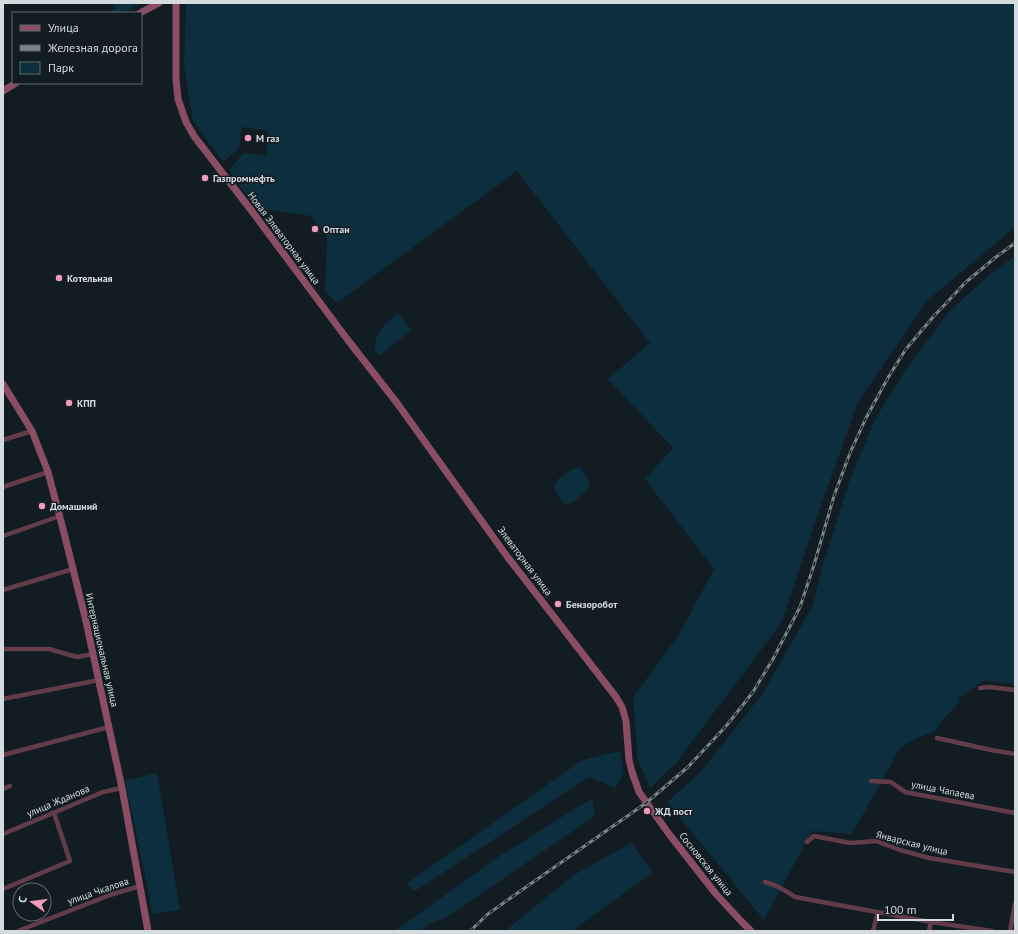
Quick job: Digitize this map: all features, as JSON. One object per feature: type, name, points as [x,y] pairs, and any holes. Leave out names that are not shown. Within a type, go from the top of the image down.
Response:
[{"type":"main road","points":[[142,12],[159,3]]},
{"type":"main road","name":"Новая Элеваторная улица","points":[[176,3],[176,80],[178,99],[186,122],[194,136],[397,403]]},
{"type":"main road","points":[[3,91],[14,84]]},
{"type":"main road","name":"Интернациональная улица","points":[[3,384],[32,431],[48,472],[60,516],[99,680],[122,788],[148,931]]},
{"type":"main road","name":"Элеваторная улица","points":[[397,403],[506,555],[616,697],[622,707],[626,721],[629,760],[632,772],[639,792],[647,805]]},
{"type":"main road","name":"Сосновская улица","points":[[647,805],[716,894],[751,931]]},
{"type":"street","points":[[3,440],[32,431]]},
{"type":"street","points":[[3,487],[48,472]]},
{"type":"street","points":[[3,536],[60,516]]},
{"type":"street","points":[[3,590],[73,569]]},
{"type":"street","points":[[3,649],[49,649],[77,657],[93,654]]},
{"type":"street","points":[[3,699],[99,680]]},
{"type":"street","points":[[980,688],[989,687],[1015,690]]},
{"type":"street","points":[[3,755],[109,727]]},
{"type":"street","points":[[937,738],[1015,754]]},
{"type":"street","name":"улица Чапаева","points":[[871,781],[891,782],[905,792],[1015,813]]},
{"type":"street","points":[[3,789],[10,786]]},
{"type":"street","name":"улица Жданова","points":[[3,834],[103,792],[122,788]]},
{"type":"street","points":[[3,889],[70,861],[54,813]]},
{"type":"street","name":"Январская улица","points":[[807,842],[814,836],[850,842],[876,842],[929,858],[1015,872]]},
{"type":"street","points":[[765,882],[778,886],[795,897],[931,922],[992,931]]},
{"type":"street","name":"улица Чкалова","points":[[18,931],[110,895],[140,886]]},
{"type":"street","points":[[1010,931],[1015,904]]},
{"type":"street","points":[[873,931],[878,912]]},
{"type":"street","points":[[930,931],[931,922]]},
{"type":"green space","points":[[113,3],[141,3],[125,12],[110,12],[116,8]]},
{"type":"green space","points":[[186,3],[1015,3],[1015,227],[927,301],[858,402],[812,531],[782,622],[676,763],[650,788],[638,760],[633,697],[679,635],[714,569],[645,479],[673,448],[608,379],[650,343],[517,171],[337,303],[325,291],[327,238],[311,216],[255,208],[229,170],[244,153],[266,155],[268,131],[242,127],[239,148],[223,162],[193,121],[184,66]]},
{"type":"green space","points":[[1015,256],[1015,684],[983,681],[958,699],[960,701],[939,724],[936,731],[912,741],[899,750],[852,834],[812,831],[764,920],[667,802],[699,774],[763,693],[813,605],[822,568],[849,482],[875,419],[906,369],[949,312],[988,276]]},
{"type":"green space","points":[[398,313],[411,330],[379,356],[374,350],[377,336],[384,325]]},
{"type":"green space","points":[[581,467],[590,483],[586,491],[571,503],[563,504],[554,488],[557,480],[572,469]]},
{"type":"green space","points":[[620,751],[624,772],[615,788],[589,777],[415,891],[406,884],[581,761]]},
{"type":"green space","points":[[157,773],[180,910],[153,914],[125,781]]},
{"type":"green space","points":[[592,798],[595,816],[447,917],[429,924],[420,931],[395,931],[498,857]]},
{"type":"green space","points":[[631,843],[653,872],[572,931],[505,931],[574,875]]},
{"type":"railway","points":[[470,931],[488,914],[646,803],[688,767],[727,725],[753,692],[773,659],[800,607],[834,496],[850,453],[866,418],[889,376],[906,349],[966,282],[1015,243]]},
{"type":"place","name":"М газ","points":[[248,138]]},
{"type":"place","name":"Газпромнефть","points":[[205,178]]},
{"type":"place","name":"Оптан","points":[[315,229]]},
{"type":"place","name":"Котельная","points":[[59,278]]},
{"type":"place","name":"КПП","points":[[69,403]]},
{"type":"place","name":"Домашний","points":[[42,506]]},
{"type":"place","name":"Бензоробот","points":[[558,604]]},
{"type":"place","name":"ЖД пост","points":[[647,811]]}]
